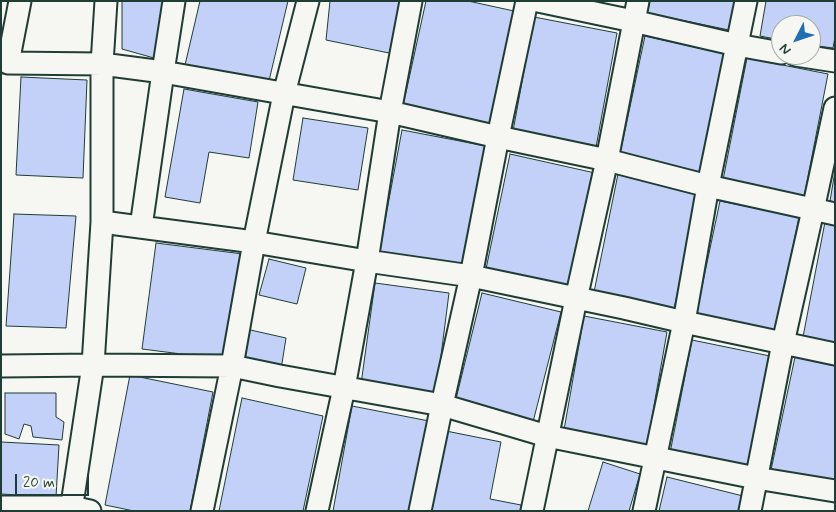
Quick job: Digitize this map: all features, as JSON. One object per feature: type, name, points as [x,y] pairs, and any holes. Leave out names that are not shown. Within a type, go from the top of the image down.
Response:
[{"type":"street","points":[[20,1],[5,61],[102,64],[162,72],[390,112],[607,160],[708,186],[835,214]]},
{"type":"street","points":[[1,507],[77,509],[93,365],[102,222],[102,64],[106,1]]},
{"type":"street","points":[[141,227],[162,72],[174,1]]},
{"type":"street","points":[[202,511],[284,94],[308,1]]},
{"type":"street","points":[[317,511],[344,388],[367,261],[390,112],[411,1]]},
{"type":"street","points":[[420,511],[472,276],[498,137],[527,1]]},
{"type":"street","points":[[538,1],[636,11],[737,46],[771,51]]},
{"type":"street","points":[[644,511],[684,322],[708,186],[746,1]]},
{"type":"street","points":[[532,511],[607,160],[636,11]]},
{"type":"street","points":[[821,59],[835,61]]},
{"type":"street","points":[[750,511],[783,343],[814,210],[835,108]]},
{"type":"street","points":[[102,222],[254,242],[472,276],[835,354]]},
{"type":"street","points":[[1,366],[232,366],[442,405],[547,436],[835,492]]},
{"type":"building","points":[[122,1],[165,1],[154,58],[122,49]]},
{"type":"building","points":[[200,1],[288,1],[268,85],[185,65]]},
{"type":"building","points":[[330,1],[404,1],[389,53],[326,40]]},
{"type":"building","points":[[426,1],[468,1],[514,11],[489,125],[403,106]]},
{"type":"building","points":[[650,1],[735,1],[729,30],[647,13]]},
{"type":"building","points":[[766,1],[835,1],[835,37],[833,48],[821,46],[821,15],[771,15],[771,38],[760,36]]},
{"type":"building","points":[[534,17],[617,33],[596,147],[513,131]]},
{"type":"building","points":[[645,36],[725,54],[700,172],[620,154]]},
{"type":"building","points":[[747,58],[771,63],[771,65],[782,65],[828,74],[804,197],[723,180]]},
{"type":"building","points":[[21,77],[87,80],[83,178],[16,175]]},
{"type":"building","points":[[184,89],[258,102],[249,158],[209,152],[200,203],[165,197]]},
{"type":"building","points":[[303,118],[368,128],[358,190],[293,180]]},
{"type":"building","points":[[402,130],[486,146],[463,269],[379,253]]},
{"type":"building","points":[[510,154],[595,173],[571,288],[486,269]]},
{"type":"building","points":[[835,171],[835,202],[830,201]]},
{"type":"building","points":[[618,174],[699,192],[674,309],[594,292]]},
{"type":"building","points":[[720,201],[799,217],[775,332],[696,315]]},
{"type":"building","points":[[14,214],[76,216],[66,328],[6,326]]},
{"type":"building","points":[[825,222],[835,224],[835,343],[803,337]]},
{"type":"building","points":[[156,243],[243,254],[229,360],[142,349]]},
{"type":"building","points":[[269,259],[306,268],[297,304],[259,295]]},
{"type":"building","points":[[375,283],[449,293],[436,395],[361,384]]},
{"type":"building","points":[[482,293],[561,312],[533,422],[455,403]]},
{"type":"building","points":[[584,316],[667,332],[647,445],[564,430]]},
{"type":"building","points":[[246,329],[286,338],[280,376],[239,362]]},
{"type":"building","points":[[692,340],[770,356],[748,468],[670,453]]},
{"type":"building","points":[[795,357],[835,366],[835,484],[771,470]]},
{"type":"building","points":[[130,375],[213,392],[190,511],[134,511],[105,505]]},
{"type":"building","points":[[5,393],[56,393],[56,417],[64,422],[62,440],[33,437],[31,426],[24,424],[19,439],[5,434]]},
{"type":"building","points":[[242,398],[323,416],[303,511],[219,511]]},
{"type":"building","points":[[352,406],[429,421],[412,511],[333,511]]},
{"type":"building","points":[[446,431],[501,442],[490,499],[521,505],[520,511],[430,511]]},
{"type":"building","points":[[1,442],[59,445],[56,497],[1,494]]},
{"type":"building","points":[[603,462],[640,474],[629,511],[588,511]]},
{"type":"building","points":[[667,477],[743,496],[740,511],[659,511]]}]
